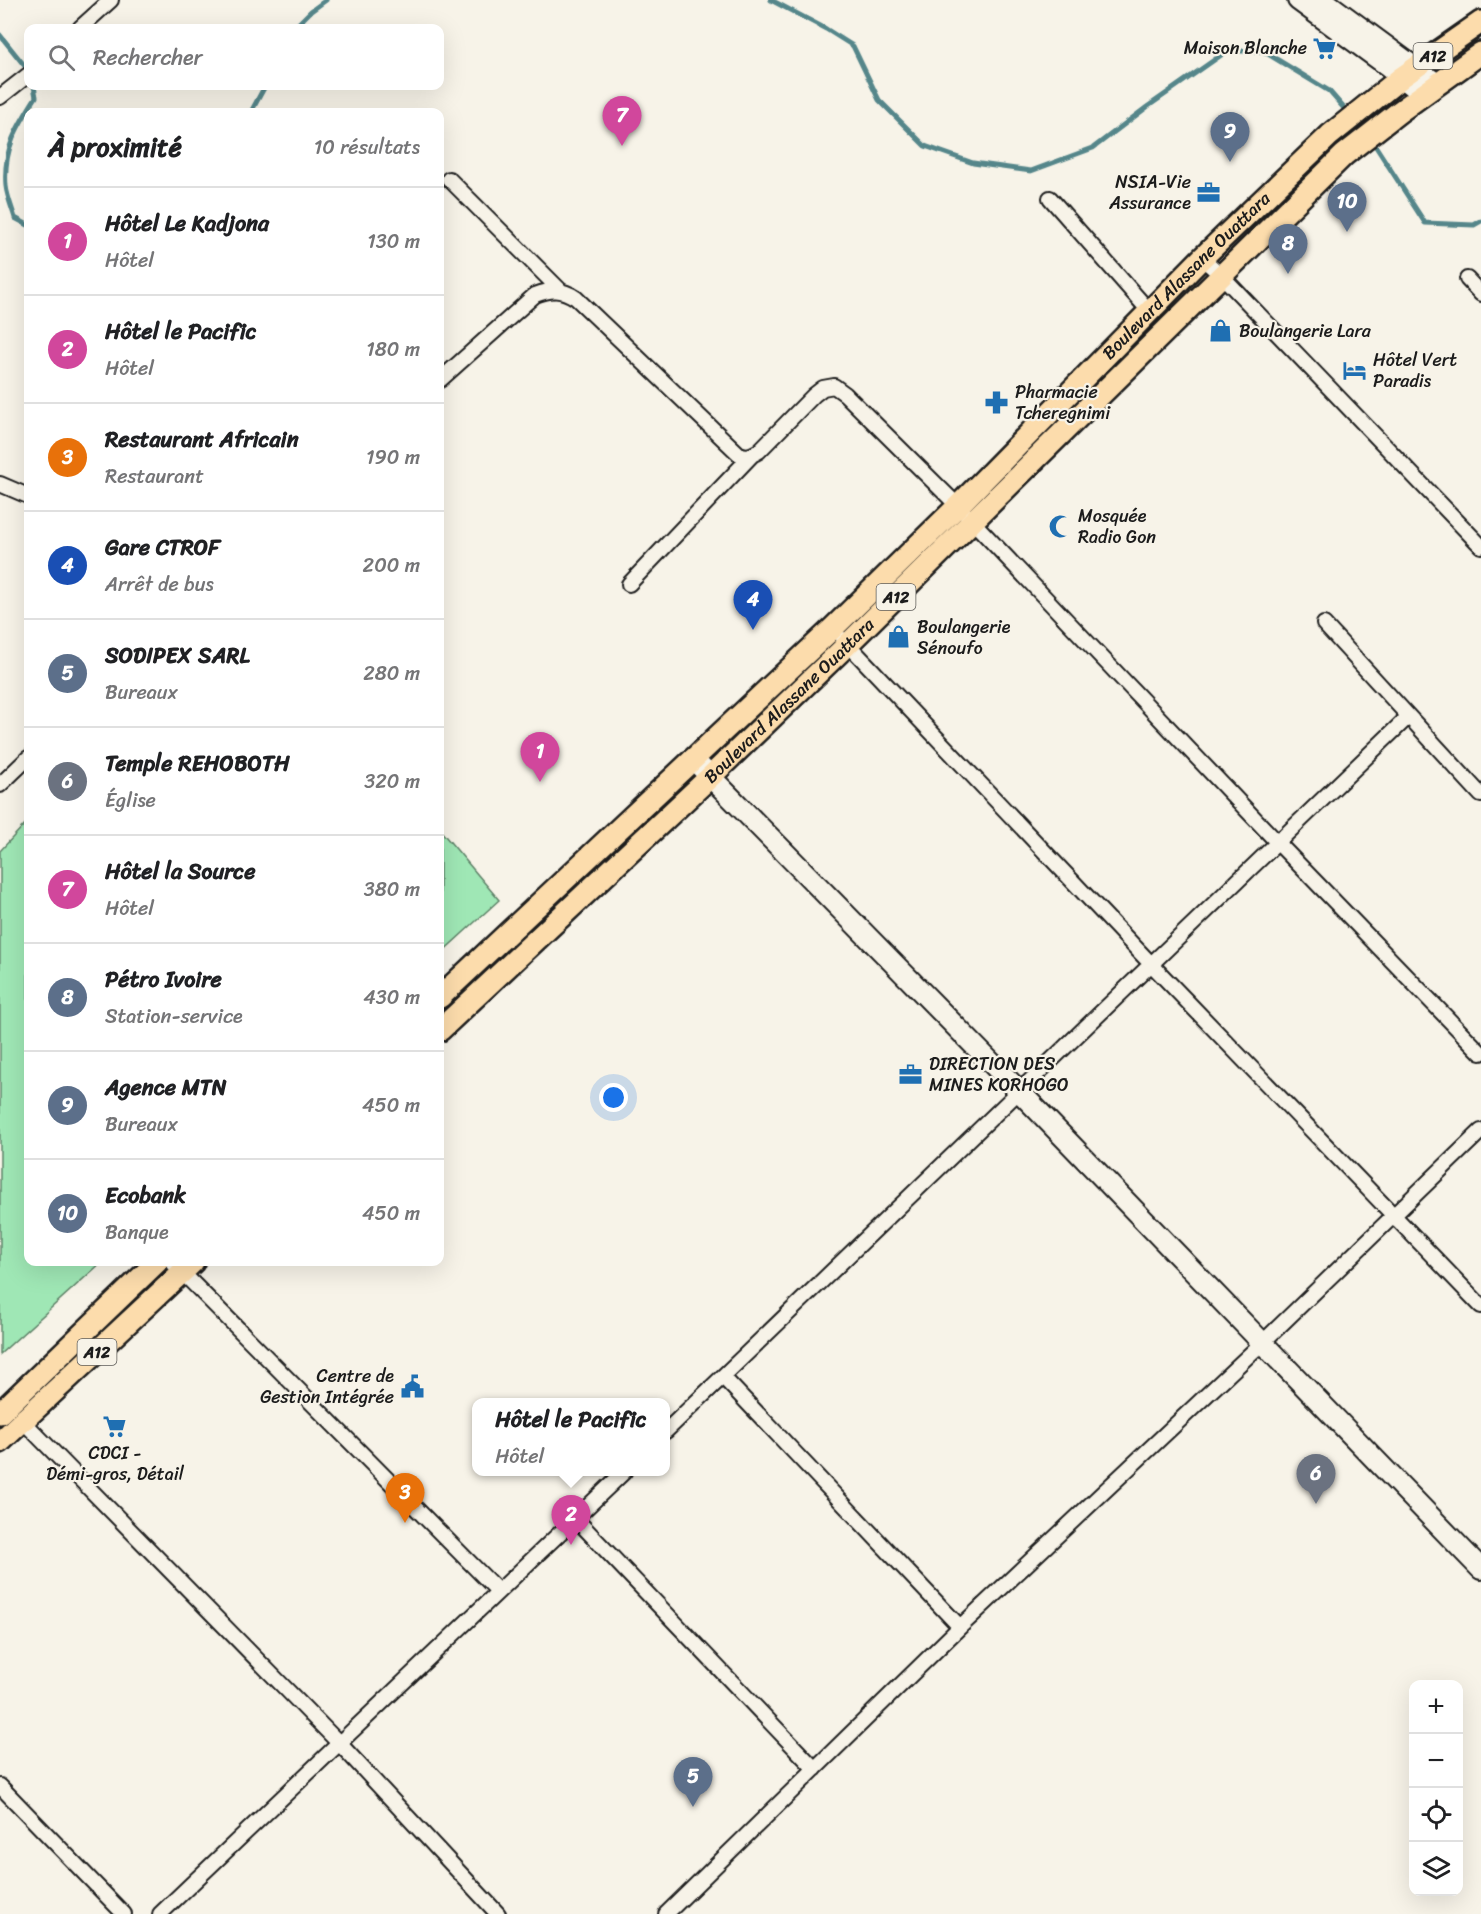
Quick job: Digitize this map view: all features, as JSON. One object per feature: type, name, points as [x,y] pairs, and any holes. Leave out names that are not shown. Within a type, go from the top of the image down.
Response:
[{"type":"main road","name":"Boulevard Alassane Ouattara","points":[[444,1018],[710,777],[848,644],[1150,312],[1202,258],[1330,135],[1401,78],[1481,22]]},
{"type":"main road","name":"Boulevard Alassane Ouattara","points":[[444,993],[833,628],[965,514],[1223,277],[1344,155],[1430,89],[1481,54]]},
{"type":"main road","name":"A12","points":[[0,1413],[153,1266]]},
{"type":"main road","name":"A12","points":[[0,1442],[181,1266]]},
{"type":"street","points":[[84,24],[111,0]]},
{"type":"street","points":[[1298,0],[1401,78],[1430,89]]},
{"type":"street","points":[[1323,0],[1401,78]]},
{"type":"street","points":[[0,97],[24,78]]},
{"type":"street","points":[[449,179],[560,290],[576,298],[739,454],[752,455]]},
{"type":"street","points":[[1050,198],[1150,312]]},
{"type":"street","points":[[1202,258],[1223,277],[1481,546]]},
{"type":"street","points":[[1467,279],[1481,294]]},
{"type":"street","points":[[444,376],[535,295],[548,290],[560,290]]},
{"type":"street","points":[[629,584],[752,455],[759,451],[814,395],[823,388],[834,386],[845,394],[965,514],[1481,1053]]},
{"type":"street","points":[[0,484],[24,494]]},
{"type":"street","points":[[1324,624],[1481,795]]},
{"type":"street","points":[[833,628],[1481,1306]]},
{"type":"street","points":[[670,1427],[1408,717]]},
{"type":"street","points":[[693,759],[1020,1092],[1481,1569]]},
{"type":"street","points":[[0,785],[24,762]]},
{"type":"street","points":[[666,1914],[960,1627],[1262,1343],[1481,1131]]},
{"type":"street","points":[[183,1266],[498,1592]]},
{"type":"street","points":[[723,1377],[960,1627]]},
{"type":"street","points":[[23,1421],[339,1743],[498,1914]]},
{"type":"street","points":[[160,1914],[620,1476]]},
{"type":"street","points":[[575,1518],[814,1769]]},
{"type":"street","points":[[0,1786],[124,1914]]},
{"type":"green space","points":[[24,825],[24,1266],[98,1266],[0,1354],[0,851]]},
{"type":"green space","points":[[444,835],[499,900],[444,950]]},
{"type":"waterway","points":[[298,24],[326,0]]},
{"type":"waterway","points":[[771,0],[853,46],[879,100],[925,146],[973,163],[1031,171],[1093,148],[1227,51],[1263,51],[1329,91],[1349,114]]},
{"type":"waterway","points":[[0,35],[24,65]]},
{"type":"waterway","points":[[29,108],[36,97],[35,90]]},
{"type":"waterway","points":[[253,108],[263,90]]},
{"type":"waterway","points":[[24,116],[9,149],[6,173],[7,190],[15,218],[24,223]]},
{"type":"waterway","points":[[1371,139],[1425,223],[1474,225],[1481,221]]},
{"type":"place","name":"Maison Blanche","points":[[1325,48]]},
{"type":"place","name":"Hôtel la Source","points":[[622,146]]},
{"type":"place","name":"Agence MTN","points":[[1230,162]]},
{"type":"place","name":"NSIA-Vie Assurance","points":[[1209,192]]},
{"type":"place","name":"Ecobank","points":[[1347,232]]},
{"type":"place","name":"Pétro Ivoire","points":[[1288,274]]},
{"type":"place","name":"Boulangerie Lara","points":[[1221,331]]},
{"type":"place","name":"Hôtel Vert Paradis","points":[[1355,370]]},
{"type":"place","name":"Pharmacie Tcheregnimi","points":[[997,402]]},
{"type":"place","name":"Mosquée Radio Gon","points":[[1060,526]]},
{"type":"place","name":"Gare CTROF","points":[[753,630]]},
{"type":"place","name":"Boulangerie Sénoufo","points":[[899,637]]},
{"type":"place","name":"Hôtel Le Kadjona","points":[[540,782]]},
{"type":"place","name":"DIRECTION DES MINES KORHOGO","points":[[911,1074]]},
{"type":"place","name":"Centre de Gestion Intégrée","points":[[412,1386]]},
{"type":"place","name":"CDCI - Démi-gros, Détail","points":[[115,1427]]},
{"type":"place","name":"Temple REHOBOTH","points":[[1316,1504]]},
{"type":"place","name":"Restaurant Africain","points":[[405,1523]]},
{"type":"place","name":"Hôtel le Pacific","points":[[571,1545]]},
{"type":"place","name":"SODIPEX SARL","points":[[693,1807]]}]
